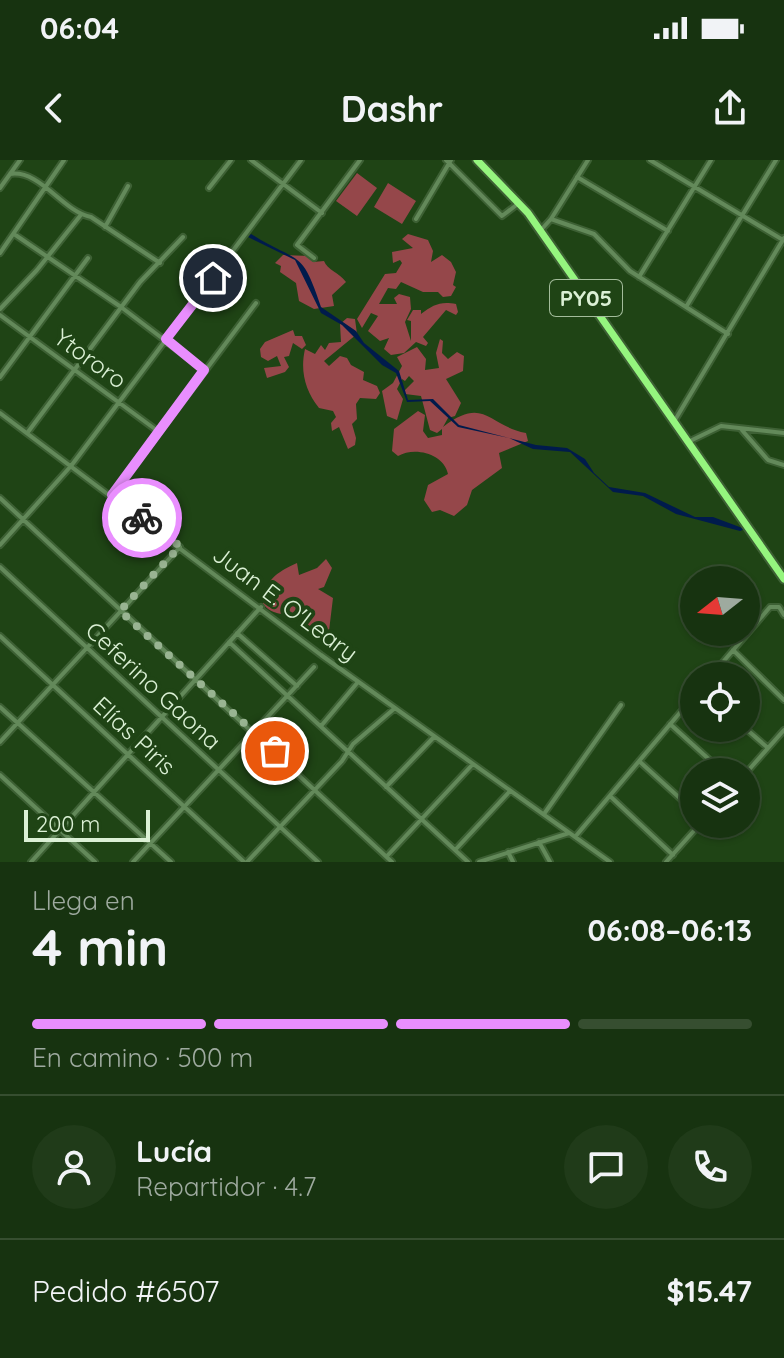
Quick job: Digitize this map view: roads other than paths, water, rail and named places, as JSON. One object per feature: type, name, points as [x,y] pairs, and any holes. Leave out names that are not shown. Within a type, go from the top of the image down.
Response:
[{"type":"highway","name":"PY05","points":[[480,162],[520,202],[784,579]]},
{"type":"street","points":[[0,188],[20,160]]},
{"type":"street","points":[[0,253],[64,160]]},
{"type":"street","points":[[209,188],[231,160]]},
{"type":"street","points":[[251,160],[322,213]]},
{"type":"street","points":[[0,545],[71,466],[301,160]]},
{"type":"street","points":[[314,258],[297,245],[360,160]]},
{"type":"street","points":[[468,160],[480,162]]},
{"type":"street","points":[[540,231],[588,160]]},
{"type":"street","points":[[650,160],[784,239],[674,422]]},
{"type":"street","points":[[639,277],[711,160]]},
{"type":"street","points":[[686,307],[776,160]]},
{"type":"street","points":[[416,219],[448,161],[502,216],[520,202]]},
{"type":"street","points":[[10,174],[26,176],[80,216],[91,217],[160,263]]},
{"type":"street","points":[[577,177],[668,231]]},
{"type":"street","points":[[105,227],[128,186]]},
{"type":"street","points":[[0,309],[80,216]]},
{"type":"street","points":[[551,219],[594,234],[639,277],[728,334]]},
{"type":"street","points":[[14,234],[166,339],[204,370]]},
{"type":"street","points":[[28,433],[121,307],[183,237]]},
{"type":"street","points":[[0,377],[88,258]]},
{"type":"street","points":[[112,495],[256,303]]},
{"type":"street","name":"Ytororo","points":[[0,315],[159,432]]},
{"type":"street","name":"Juan E. O'Leary","points":[[0,413],[359,682],[610,862]]},
{"type":"street","points":[[688,442],[713,427],[784,433]]},
{"type":"street","points":[[739,428],[768,460],[784,465]]},
{"type":"street","points":[[0,498],[316,790]]},
{"type":"street","points":[[0,742],[180,546]]},
{"type":"street","name":"Ceferino Gaona","points":[[0,567],[318,862]]},
{"type":"street","points":[[31,862],[261,607]]},
{"type":"street","points":[[723,662],[770,607],[779,607],[784,615]]},
{"type":"street","points":[[237,633],[297,686]]},
{"type":"street","name":"Elías Piris","points":[[0,636],[246,862]]},
{"type":"street","points":[[229,642],[468,862]]},
{"type":"street","points":[[733,650],[784,700]]},
{"type":"street","points":[[133,862],[314,667]]},
{"type":"street","points":[[321,726],[359,682]]},
{"type":"street","points":[[544,814],[621,705]]},
{"type":"street","points":[[0,707],[171,862]]},
{"type":"street","points":[[246,862],[316,790],[347,752],[395,708]]},
{"type":"street","points":[[575,837],[680,712]]},
{"type":"street","points":[[670,724],[708,758]]},
{"type":"street","points":[[759,758],[784,730]]},
{"type":"street","points":[[386,787],[415,754],[436,737]]},
{"type":"street","points":[[760,741],[768,748]]},
{"type":"street","points":[[639,761],[680,798]]},
{"type":"street","points":[[386,857],[473,764]]},
{"type":"street","points":[[0,775],[95,862]]},
{"type":"street","points":[[316,790],[313,792],[392,862]]},
{"type":"street","points":[[456,849],[510,791]]},
{"type":"street","points":[[610,796],[673,855]]},
{"type":"street","points":[[479,862],[569,833]]},
{"type":"street","points":[[666,862],[688,838]]},
{"type":"street","points":[[539,842],[550,862]]},
{"type":"street","points":[[508,852],[513,862]]},
{"type":"water","points":[[251,234],[289,255],[303,266],[321,307],[356,331],[364,343],[399,371],[408,400],[433,399],[459,425],[536,445],[567,448],[585,459],[609,487],[645,493],[695,517],[713,517],[745,529],[740,531],[676,514],[643,496],[613,492],[570,452],[533,449],[509,438],[458,427],[430,401],[407,402],[396,373],[382,365],[342,325],[321,313],[295,260],[248,237]]}]
